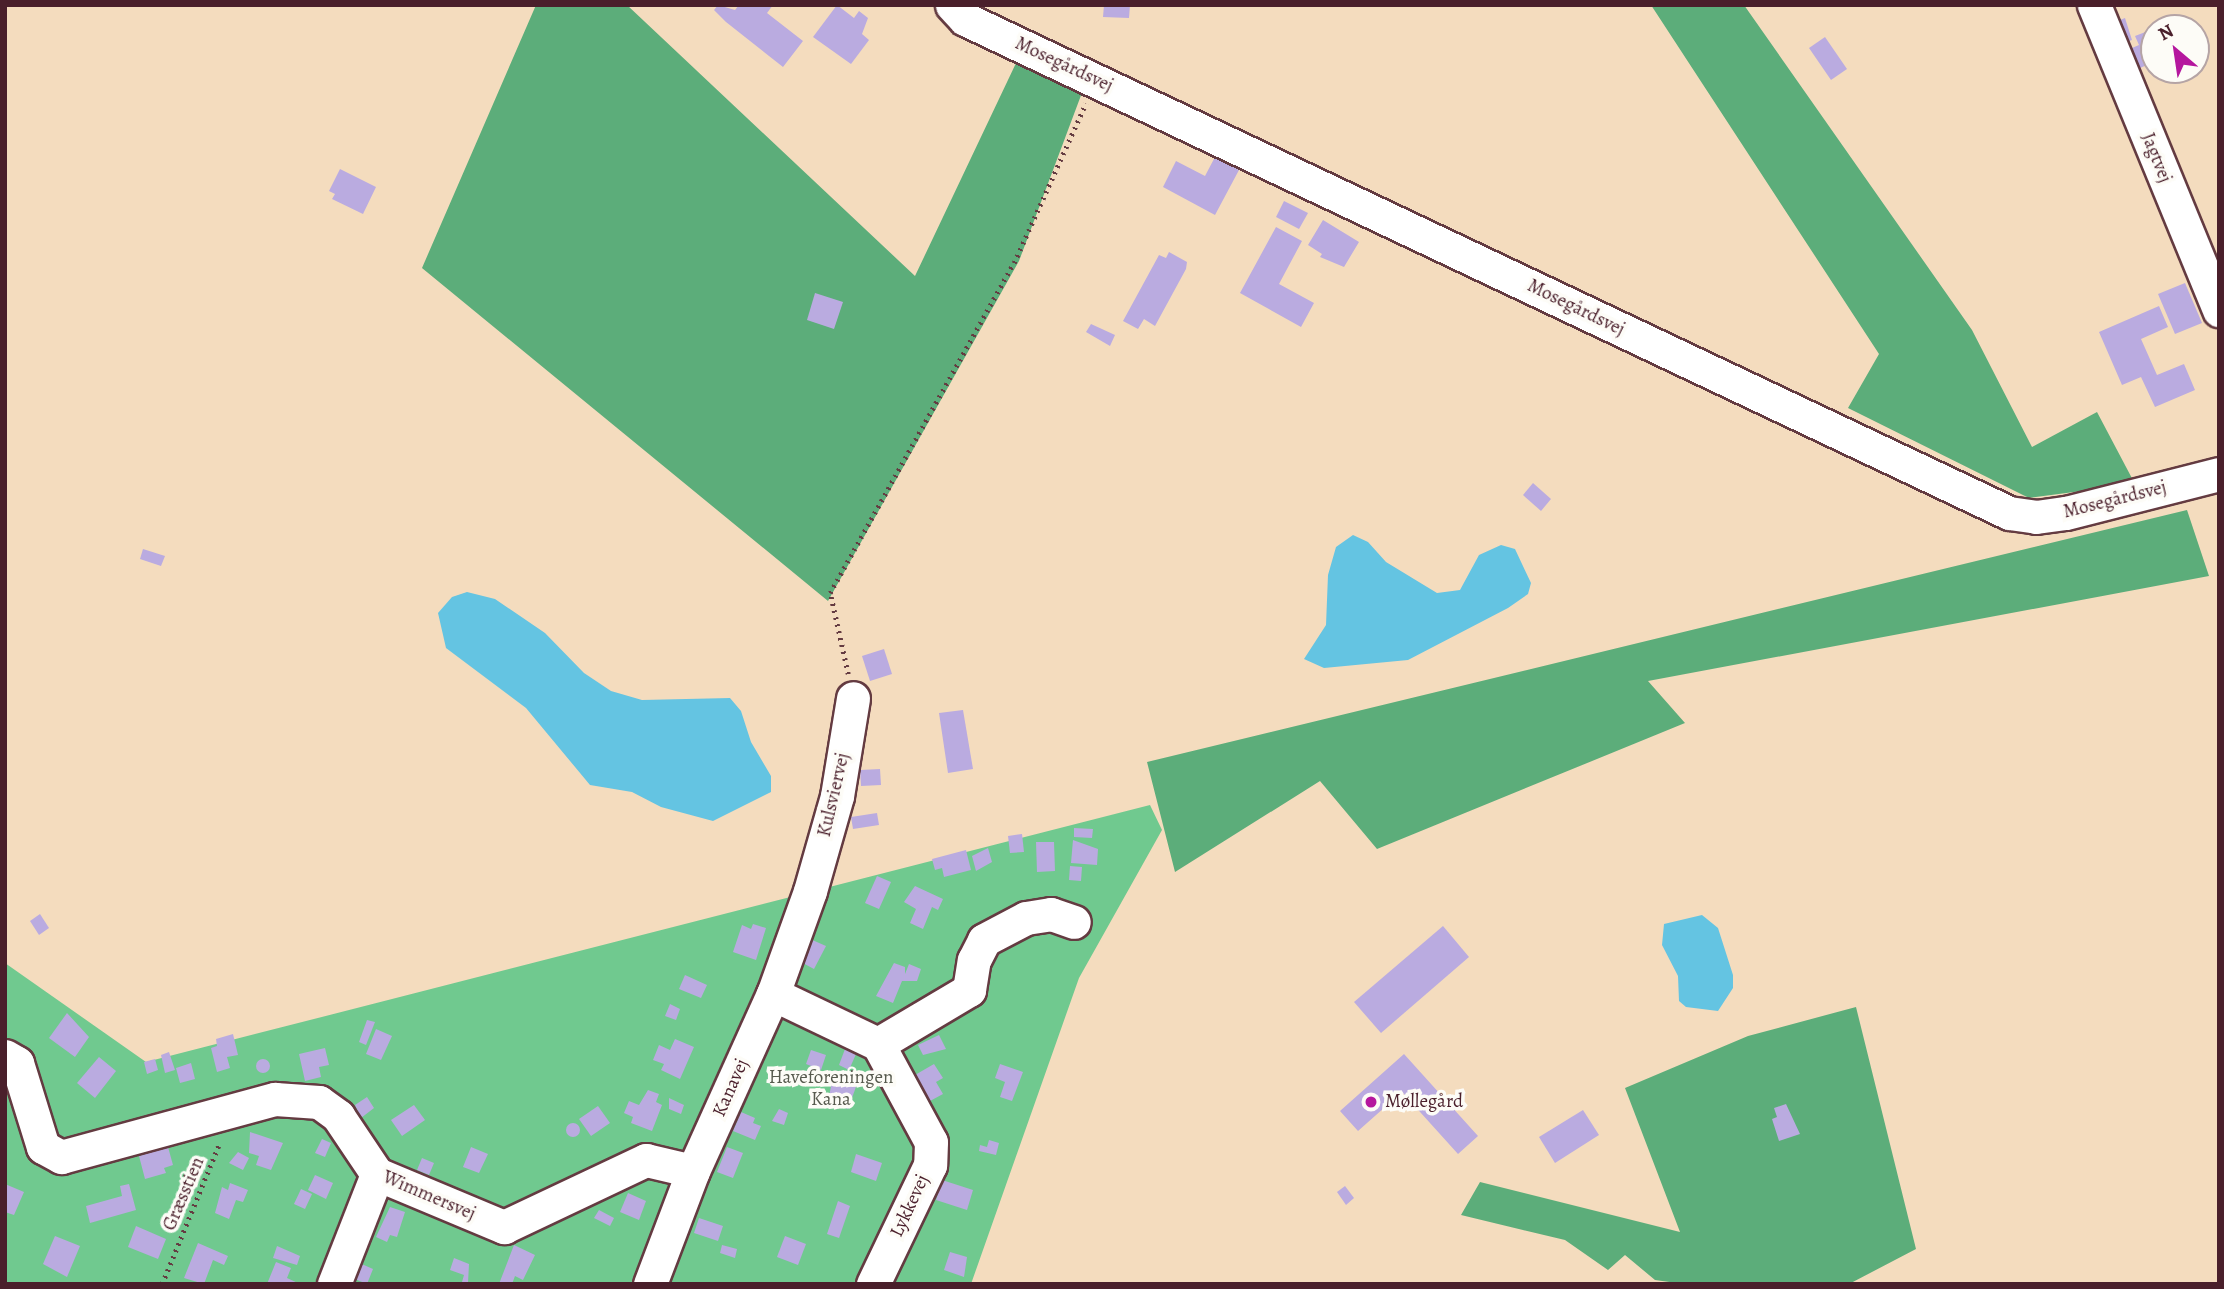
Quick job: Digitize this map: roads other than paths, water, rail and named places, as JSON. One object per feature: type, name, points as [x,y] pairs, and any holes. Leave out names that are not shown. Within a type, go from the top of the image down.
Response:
[{"type":"street","name":"Mosegårdsvej","points":[[952,5],[965,19],[2009,513],[2036,517],[2066,513],[2219,474]]},
{"type":"street","name":"Jagtvej","points":[[2094,5],[2219,310]]},
{"type":"street","name":"Kulsviervej","points":[[810,891],[837,796],[853,698]]},
{"type":"street","name":"Kanavej","points":[[650,1284],[693,1171],[773,994],[810,891]]},
{"type":"street","points":[[773,994],[878,1044],[969,990],[974,960],[984,940],[1026,918],[1051,914],[1074,922]]},
{"type":"street","name":"Lykkevej","points":[[873,1284],[930,1165],[931,1142],[878,1044]]},
{"type":"street","name":"Wimmersvej","points":[[5,1056],[17,1063],[43,1147],[61,1157],[215,1113],[275,1099],[318,1102],[338,1116],[377,1174],[504,1227],[646,1160],[693,1171]]},
{"type":"street","points":[[334,1284],[377,1174]]},
{"type":"water","points":[[1353,535],[1368,542],[1386,562],[1437,593],[1460,590],[1479,555],[1501,545],[1515,549],[1531,583],[1528,594],[1508,608],[1408,660],[1324,668],[1304,659],[1326,625],[1328,575],[1336,547]]},
{"type":"water","points":[[467,592],[495,599],[545,633],[584,673],[611,691],[642,700],[730,698],[741,711],[751,742],[771,776],[771,792],[713,821],[661,807],[632,792],[590,785],[526,708],[446,648],[438,613],[452,597]]},
{"type":"water","points":[[1702,915],[1718,928],[1733,975],[1733,988],[1718,1011],[1686,1007],[1679,1001],[1678,976],[1662,945],[1664,924]]},
{"type":"place","name":"Møllegård","points":[[1371,1102]]},
{"type":"park label","name":"Haveforeningen Kana","points":[[831,1089]]}]
